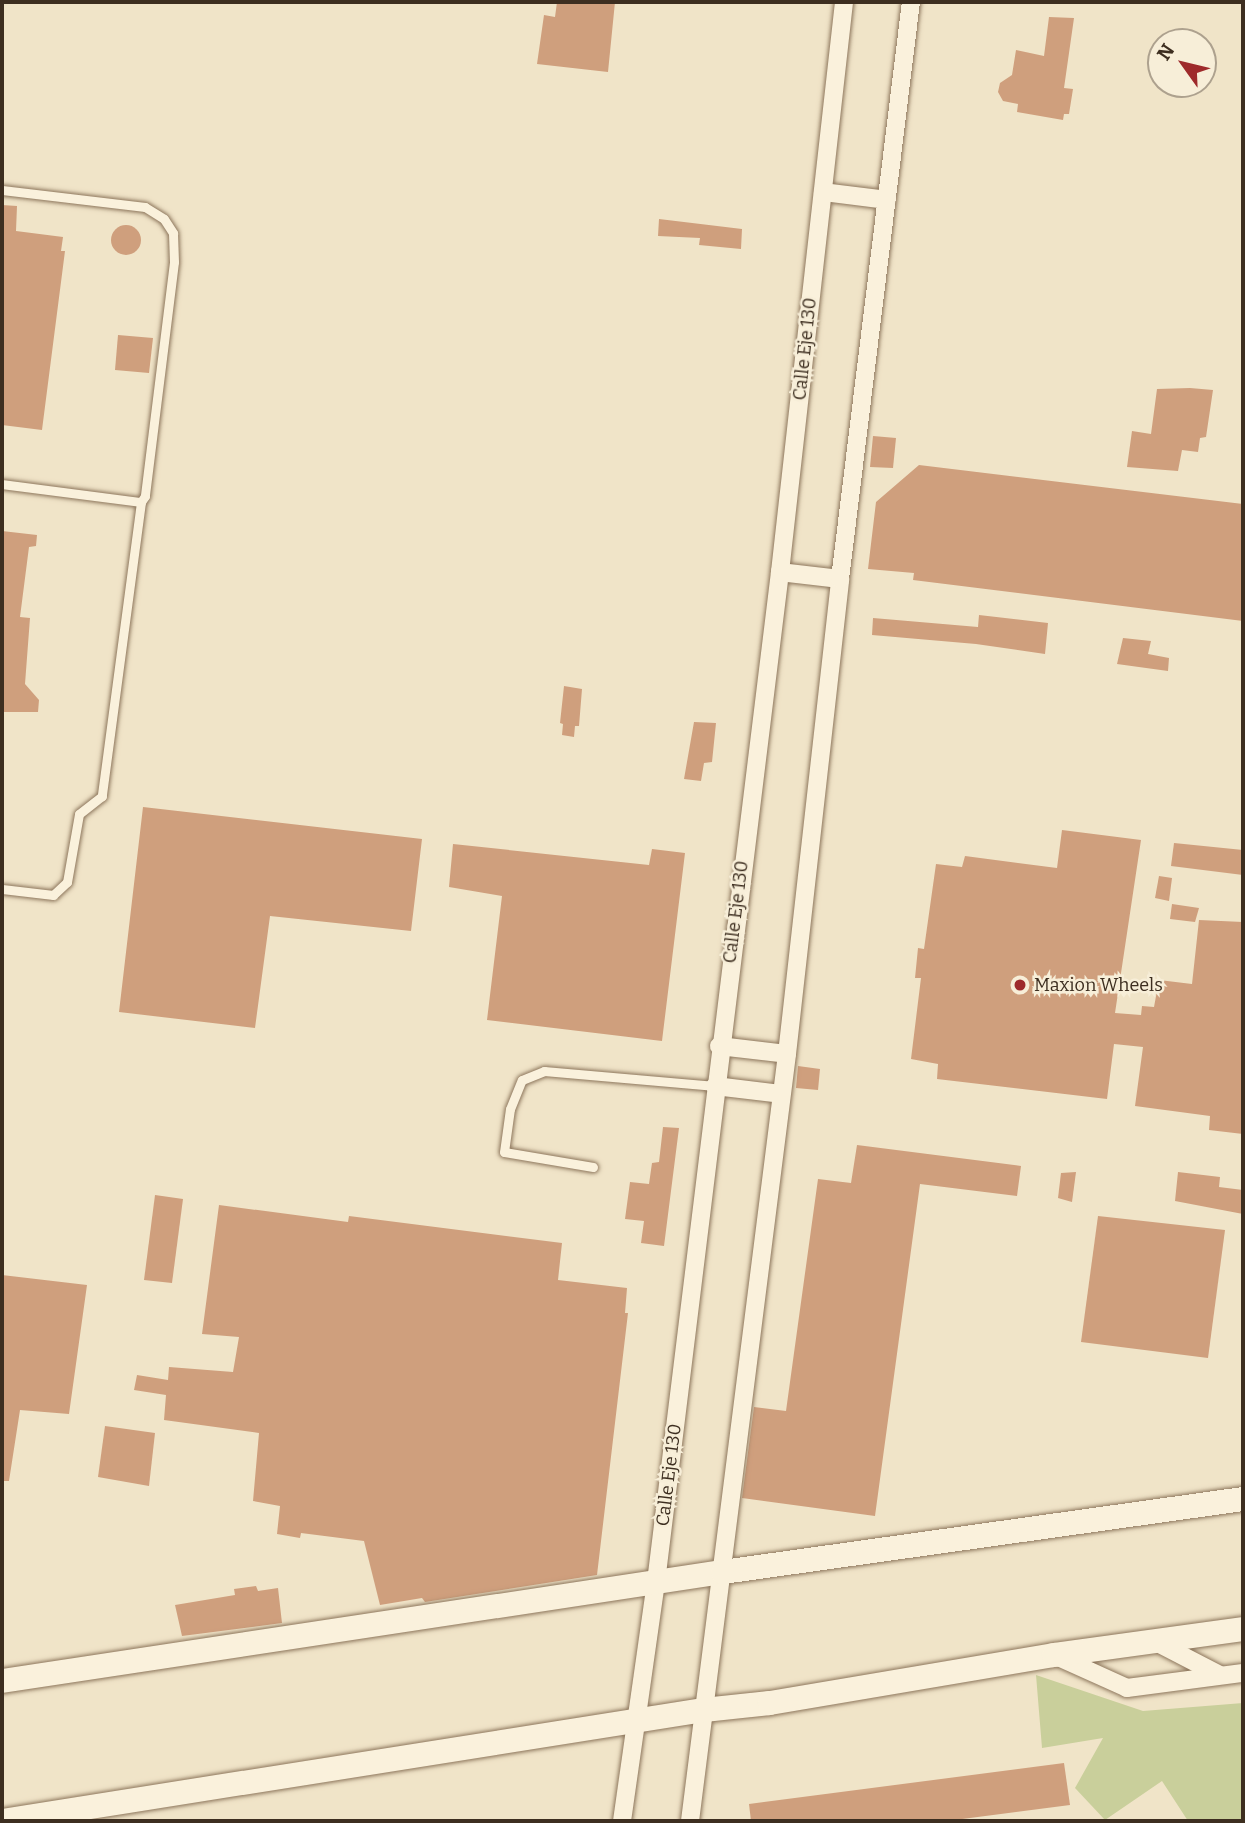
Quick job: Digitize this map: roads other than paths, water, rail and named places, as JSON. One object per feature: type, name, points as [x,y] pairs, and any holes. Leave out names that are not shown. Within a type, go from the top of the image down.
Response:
[{"type":"street","name":"Calle Eje 130","points":[[622,1821],[656,1582],[719,1046],[780,572],[844,2]]},
{"type":"street","points":[[690,1821],[787,1054],[840,579],[911,2]]},
{"type":"street","points":[[823,192],[887,200]]},
{"type":"street","points":[[780,572],[840,579]]},
{"type":"street","points":[[719,1046],[787,1054]]},
{"type":"street","points":[[715,1087],[781,1094]]},
{"type":"street","points":[[2,1681],[723,1572],[1243,1499]]},
{"type":"street","points":[[2,1821],[704,1710],[770,1703],[1054,1655],[1243,1629]]},
{"type":"street","points":[[1154,1641],[1220,1675]]},
{"type":"street","points":[[1054,1655],[1127,1688],[1243,1673]]},
{"type":"lane","points":[[2,190],[145,206],[164,219],[173,233],[174,262],[145,496],[141,502],[102,796],[79,814],[67,882],[53,895],[2,889]]},
{"type":"lane","points":[[2,484],[141,502]]},
{"type":"lane","points":[[593,1167],[504,1152],[510,1109],[522,1080],[544,1071],[715,1087]]},
{"type":"place","name":"Maxion Wheels","points":[[1020,985]]}]
